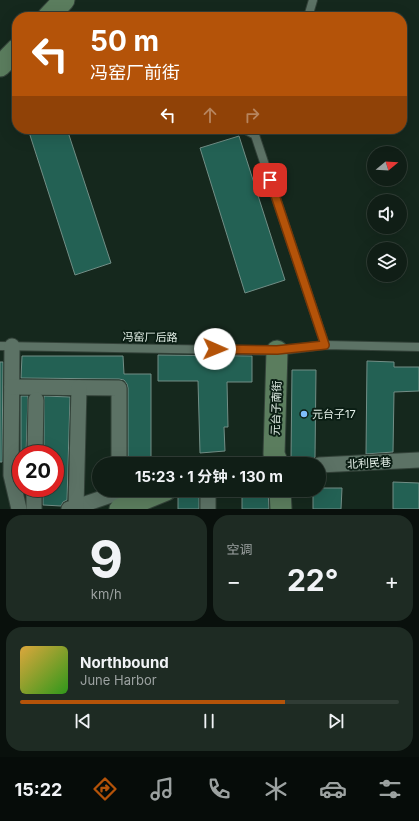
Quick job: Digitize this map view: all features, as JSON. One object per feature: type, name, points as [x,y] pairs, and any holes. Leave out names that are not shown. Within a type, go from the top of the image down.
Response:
[{"type":"street","points":[[53,12],[64,0]]},
{"type":"street","points":[[6,346],[12,387],[10,475],[19,509]]},
{"type":"street","name":"元台子南街","points":[[275,457],[274,454],[277,350]]},
{"type":"street","points":[[12,387],[119,388],[119,457]]},
{"type":"street","points":[[78,388],[72,508],[105,497]]},
{"type":"street","points":[[35,445],[36,400]]},
{"type":"street","name":"北利民巷","points":[[326,465],[419,460]]},
{"type":"street","points":[[34,497],[34,509]]},
{"type":"street","points":[[120,509],[149,497]]},
{"type":"street","points":[[208,497],[208,509]]},
{"type":"street","points":[[280,497],[281,509]]},
{"type":"lane","points":[[309,12],[313,0]]},
{"type":"lane","points":[[258,134],[325,345]]},
{"type":"lane","name":"冯窑厂后路","points":[[6,346],[277,350],[325,345],[419,347]]},
{"type":"building","points":[[30,134],[69,134],[111,263],[75,275]]},
{"type":"building","points":[[239,136],[285,280],[245,293],[200,148]]},
{"type":"building","points":[[158,355],[252,356],[252,382],[227,382],[228,427],[224,427],[225,451],[200,453],[198,381],[158,381]]},
{"type":"building","points":[[22,356],[123,356],[124,374],[151,374],[151,457],[128,457],[128,388],[124,380],[21,378]]},
{"type":"building","points":[[367,361],[394,362],[394,367],[419,367],[419,391],[394,392],[393,452],[366,454]]},
{"type":"building","points":[[0,362],[3,362],[2,462],[0,462]]},
{"type":"building","name":"元台子17","points":[[292,370],[316,370],[315,457],[291,457]]},
{"type":"building","points":[[21,396],[28,396],[26,445],[21,445]]},
{"type":"building","points":[[44,396],[70,397],[67,500],[63,502],[61,506],[43,505],[43,497],[64,497],[64,445],[44,445]]},
{"type":"building","points":[[393,482],[419,483],[419,509],[393,509]]},
{"type":"building","points":[[326,488],[342,488],[341,509],[313,509],[313,497],[326,497]]},
{"type":"building","points":[[178,497],[199,497],[199,509],[178,509]]},
{"type":"building","points":[[242,497],[268,497],[269,509],[242,509]]},
{"type":"place","name":"元台子17","points":[[304,414]]},
{"type":"route","points":[[215,349],[277,350],[325,345],[270,180]]}]
